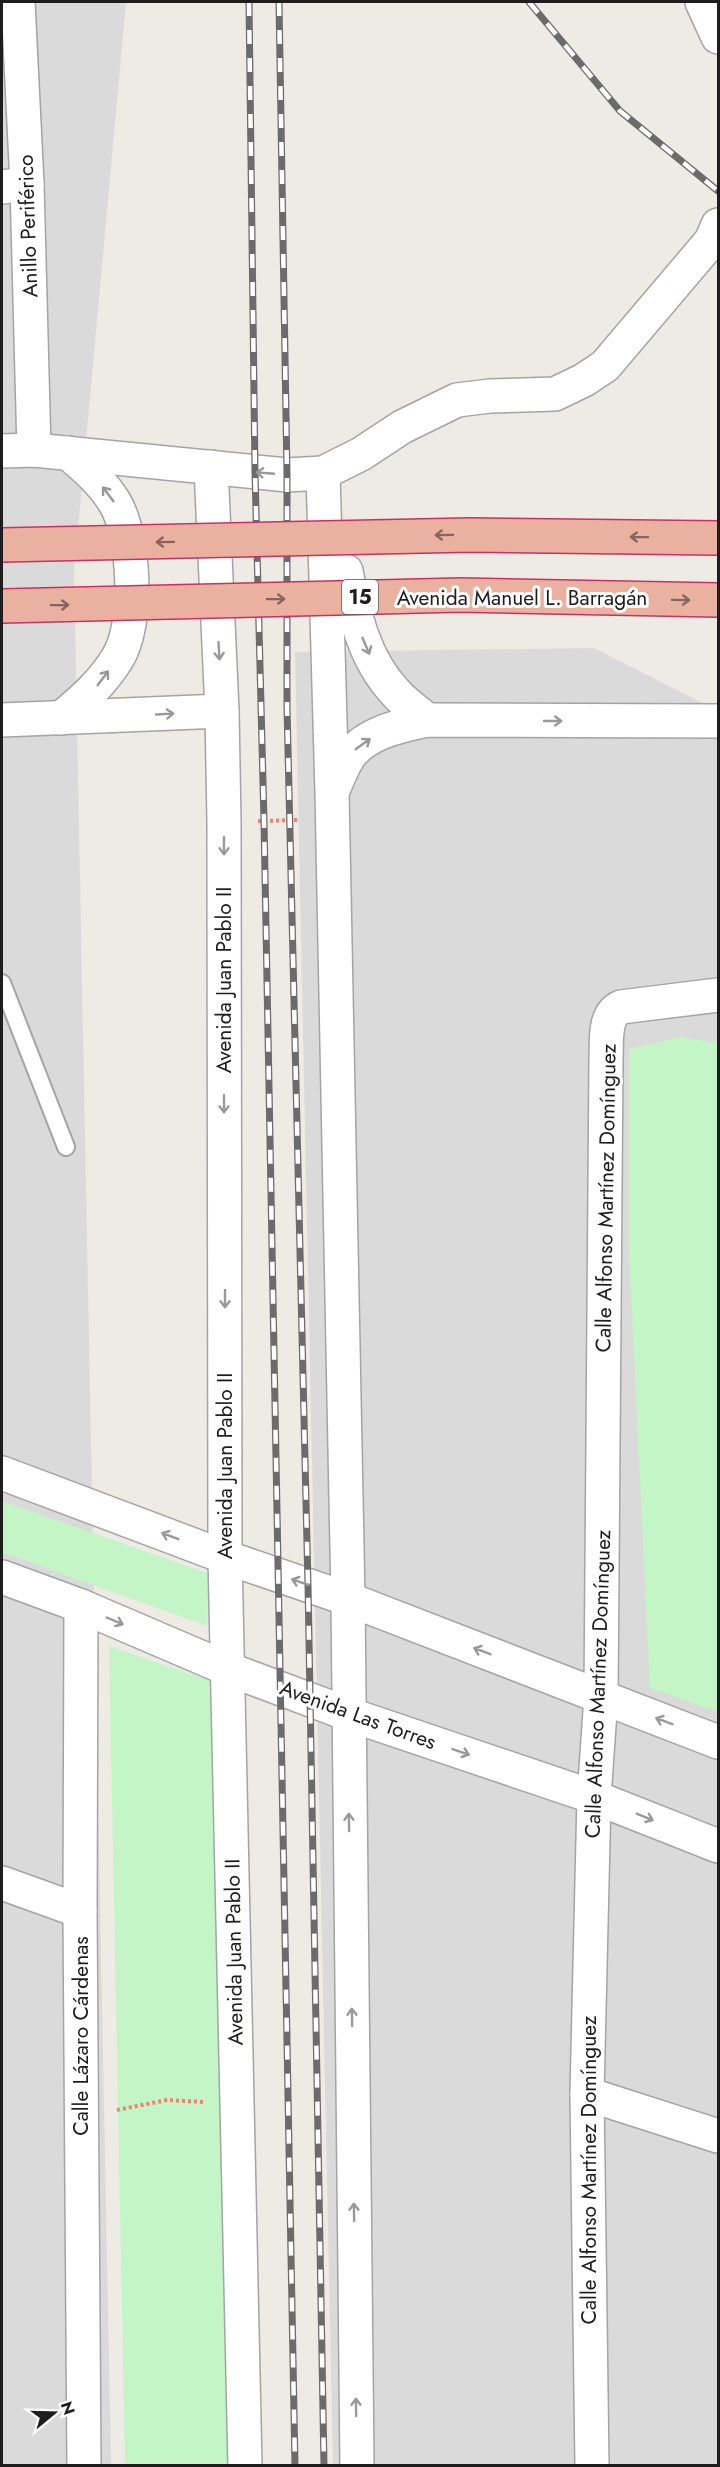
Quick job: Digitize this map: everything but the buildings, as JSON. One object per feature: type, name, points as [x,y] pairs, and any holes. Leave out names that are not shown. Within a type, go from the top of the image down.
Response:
[{"type":"highway","points":[[2,545],[470,535],[718,538]]},
{"type":"highway","name":"Avenida Manuel L. Barragán","points":[[2,606],[460,595],[718,600]]},
{"type":"street","name":"Anillo Periférico","points":[[18,2],[14,186],[34,450]]},
{"type":"street","points":[[702,2],[718,37]]},
{"type":"street","points":[[2,451],[34,450],[286,475],[323,473],[361,454],[402,427],[457,400],[490,396],[555,394],[584,380],[605,366],[641,325],[711,241],[718,225]]},
{"type":"street","points":[[61,718],[93,691],[119,657],[129,626],[131,574],[125,528],[115,504],[94,476],[68,453]]},
{"type":"street","points":[[361,454],[345,478],[339,507],[350,591],[362,636],[373,661],[395,693],[427,720]]},
{"type":"street","name":"Avenida Juan Pablo II","points":[[210,467],[222,711],[224,822],[225,1557],[245,2466]]},
{"type":"street","points":[[323,473],[348,1599],[357,2466]]},
{"type":"street","points":[[2,720],[222,711]]},
{"type":"street","points":[[332,805],[349,757],[360,744],[382,732],[427,720],[718,721]]},
{"type":"street","name":"Calle Alfonso Martínez Domínguez","points":[[592,2466],[586,2094],[594,1797],[601,1697],[606,1059],[609,1019],[612,1012],[621,1007],[718,995]]},
{"type":"street","points":[[2,1473],[225,1557],[348,1599],[718,1742]]},
{"type":"street","name":"Avenida Las Torres","points":[[2,1577],[81,1606],[228,1669],[348,1714],[594,1797],[718,1846]]},
{"type":"street","name":"Calle Lázaro Cárdenas","points":[[81,1606],[80,1911],[84,2466]]},
{"type":"street","points":[[2,1883],[80,1911]]},
{"type":"street","points":[[586,2094],[718,2136]]},
{"type":"lane","points":[[2,983],[66,1147]]},
{"type":"path","points":[[224,822],[332,805]]},
{"type":"path","points":[[81,2120],[167,2100],[199,2101],[238,2109]]},
{"type":"shaded area","points":[[2,2],[126,2],[74,573],[111,2465],[2,2465]]},
{"type":"shaded area","points":[[594,648],[718,711],[718,2465],[333,2465],[295,652]]},
{"type":"green space","points":[[680,1037],[718,1043],[718,1712],[650,1688],[629,1248],[629,1049]]},
{"type":"green space","points":[[2,1501],[210,1574],[207,1626],[2,1552]]},
{"type":"green space","points":[[109,1646],[225,1686],[231,2465],[125,2465]]},
{"type":"railway","points":[[249,2],[255,472],[264,821],[295,2466]]},
{"type":"railway","points":[[279,2],[287,475],[287,707],[308,1585],[324,2466]]},
{"type":"railway","points":[[529,2],[620,111],[718,191]]}]
